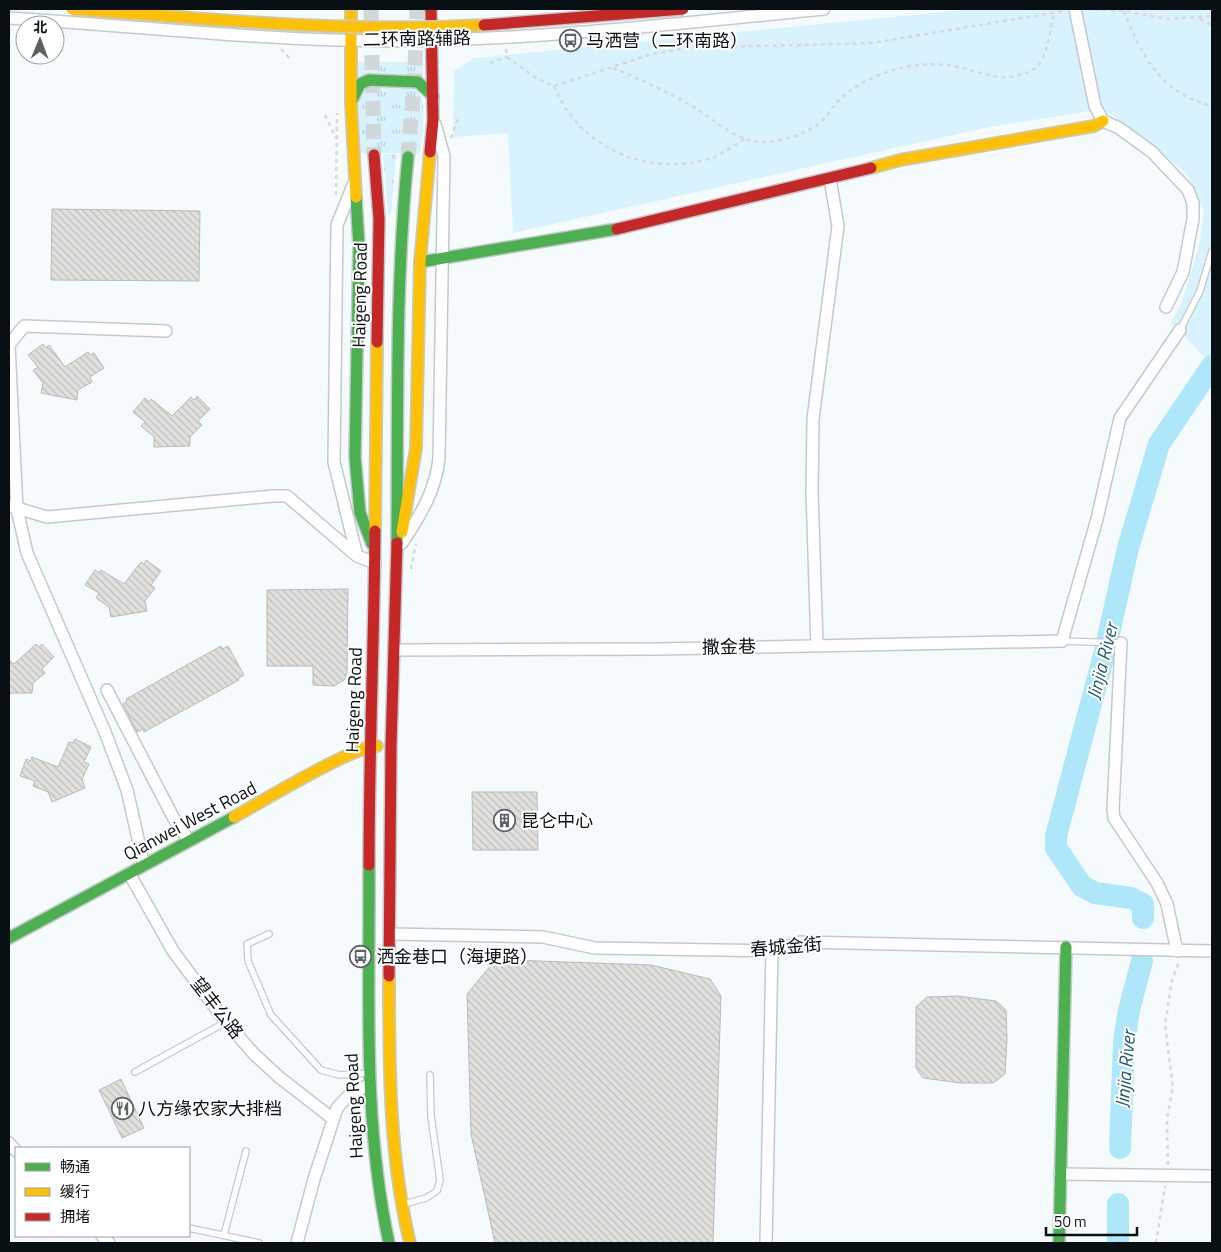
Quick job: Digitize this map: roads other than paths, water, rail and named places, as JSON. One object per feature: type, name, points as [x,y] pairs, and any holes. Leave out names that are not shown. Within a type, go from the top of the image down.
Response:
[{"type":"main road","points":[[72,9],[303,25],[399,28],[529,23],[683,9]]},
{"type":"main road","points":[[351,9],[351,104],[359,246],[355,457],[360,513],[375,551]]},
{"type":"main road","points":[[396,552],[407,512],[416,448],[420,262],[433,120],[431,9]]},
{"type":"main road","points":[[351,104],[360,84],[369,80],[418,82],[433,96]]},
{"type":"main road","points":[[420,262],[592,235],[830,179],[900,160],[1094,126],[1103,121]]},
{"type":"main road","name":"Haigeng Road","points":[[374,155],[379,219],[373,702],[369,746],[367,1086],[372,1145],[383,1218],[390,1243]]},
{"type":"main road","points":[[408,157],[399,257],[395,650],[391,746],[389,1036],[394,1149],[410,1243]]},
{"type":"main road","name":"Qianwei West Road","points":[[9,938],[347,756],[369,746],[391,746]]},
{"type":"main road","points":[[1059,1243],[1066,947]]},
{"type":"street","name":"二环南路辅路","points":[[9,18],[351,40],[432,40],[504,37],[647,26],[824,9]]},
{"type":"street","points":[[1076,9],[1095,106],[1103,121],[1118,128],[1152,152],[1188,190],[1193,203],[1193,219],[1183,272],[1166,307]]},
{"type":"street","points":[[396,552],[422,512],[437,477],[444,156],[433,120]]},
{"type":"street","points":[[356,177],[338,226],[334,462],[357,556]]},
{"type":"street","points":[[817,646],[812,492],[813,419],[838,226],[830,179]]},
{"type":"street","points":[[144,865],[127,790],[105,732],[27,552],[13,507],[9,344],[24,326],[166,331]]},
{"type":"street","points":[[1062,641],[1097,519],[1120,418],[1180,330]]},
{"type":"street","points":[[13,507],[47,517],[287,496],[357,556],[375,563]]},
{"type":"street","name":"撒金巷","points":[[395,650],[817,646],[1062,641]]},
{"type":"street","points":[[1121,643],[1112,809],[1114,818],[1157,883],[1167,904],[1177,951]]},
{"type":"street","points":[[107,690],[173,817],[189,841]]},
{"type":"street","name":"望丰公路","points":[[129,873],[173,951],[226,1022],[254,1054],[279,1078],[333,1119]]},
{"type":"street","name":"春城金街","points":[[391,934],[543,937],[596,948],[772,951],[801,942],[1212,951]]},
{"type":"street","points":[[766,1243],[772,951]]},
{"type":"street","points":[[297,1243],[337,1108],[351,1093],[367,1086]]},
{"type":"street","points":[[1060,1174],[1212,1176]]},
{"type":"lane","points":[[1180,330],[1200,291],[1212,251]]},
{"type":"lane","points":[[1062,641],[1121,643]]},
{"type":"lane","points":[[269,934],[247,944],[248,961],[271,1015],[321,1070],[339,1075],[368,1073]]},
{"type":"lane","points":[[135,1072],[226,1022]]},
{"type":"lane","points":[[402,1204],[426,1198],[437,1190],[440,1180],[431,1116],[430,1075]]},
{"type":"lane","points":[[224,1235],[246,1151]]},
{"type":"lane","points":[[190,1228],[259,1243]]},
{"type":"waterway","name":"Jinjia River","points":[[1143,918],[1143,904],[1131,898],[1095,893],[1082,886],[1056,848],[1056,836],[1105,651],[1128,548],[1159,444],[1212,366]]},
{"type":"waterway","name":"Jinjia River","points":[[1120,1148],[1124,1042],[1129,1010],[1142,961]]},
{"type":"waterway","name":"Jinjia River","points":[[1118,1204],[1118,1243]]},
{"type":"tunnel","points":[[371,9],[374,155]]},
{"type":"tunnel","points":[[408,157],[415,70],[417,9]]},
{"type":"place","name":"马洒营（二环南路）","points":[[570,41]]},
{"type":"place","name":"昆仑中心","points":[[505,821]]},
{"type":"place","name":"洒金巷口（海埂路）","points":[[360,957]]},
{"type":"place","name":"八方缘农家大排档","points":[[122,1109]]}]
